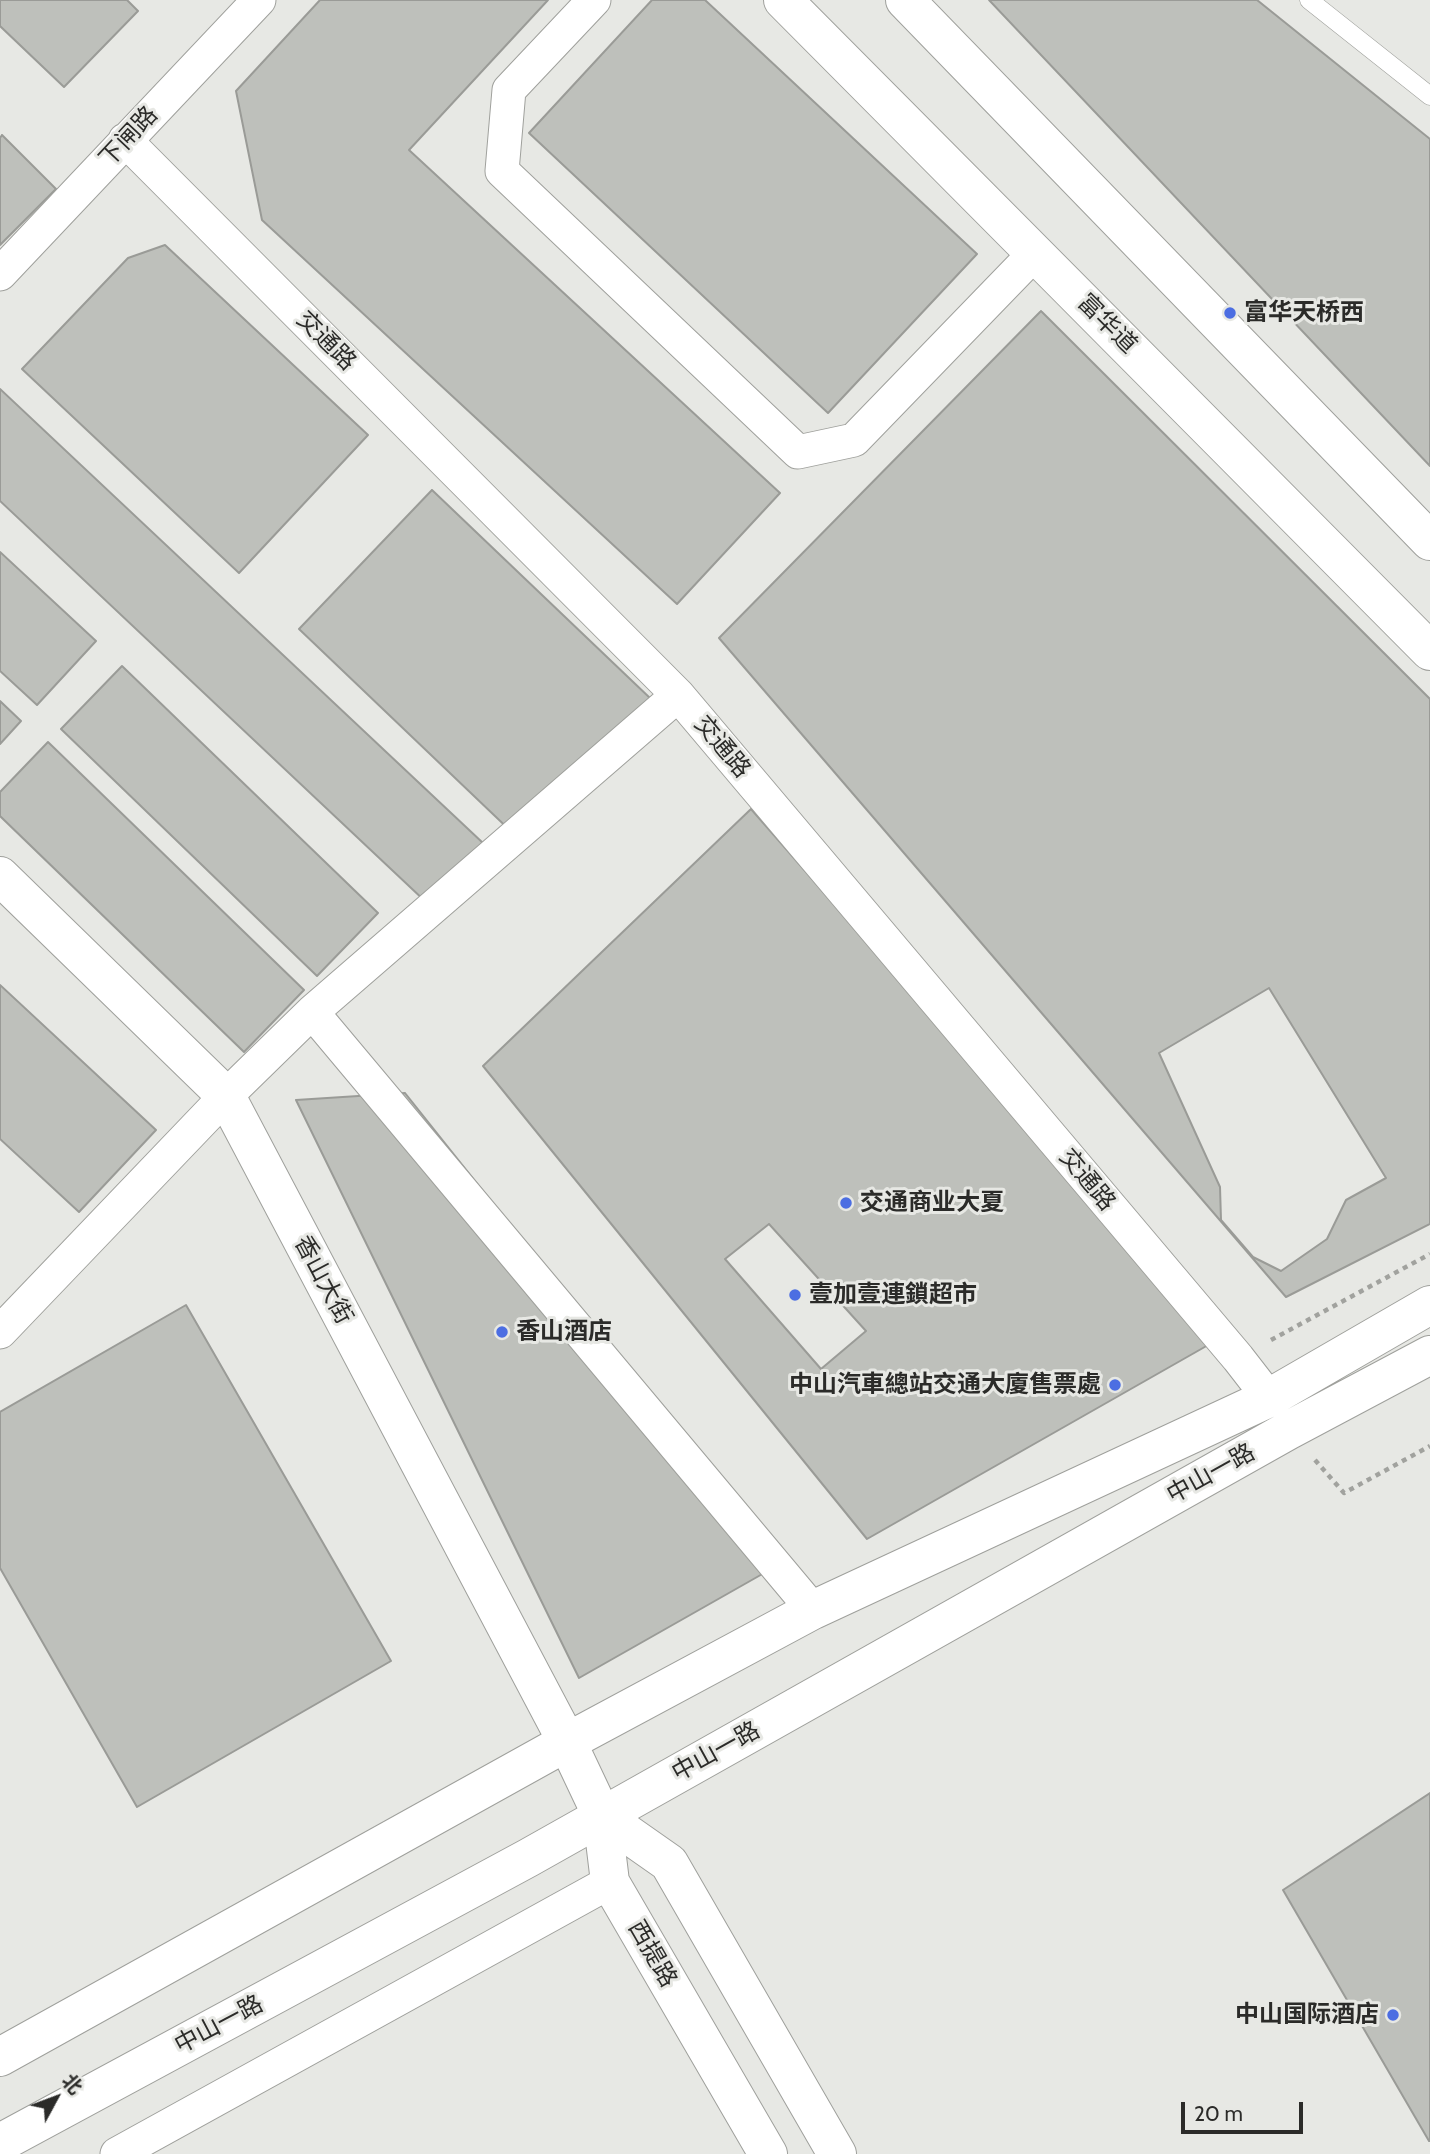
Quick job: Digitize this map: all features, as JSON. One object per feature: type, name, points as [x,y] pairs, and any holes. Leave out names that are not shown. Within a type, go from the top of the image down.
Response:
[{"type":"main road","name":"富华道","points":[[783,0],[1430,651]]},
{"type":"main road","points":[[905,0],[1430,541]]},
{"type":"main road","name":"香山大街","points":[[0,876],[226,1096],[567,1742]]},
{"type":"main road","name":"中山一路","points":[[0,2057],[567,1742],[813,1610],[1269,1398],[1430,1305]]},
{"type":"main road","name":"中山一路","points":[[0,2143],[602,1816],[1289,1430],[1430,1355]]},
{"type":"main road","name":"西提路","points":[[567,1742],[602,1816],[610,1882],[768,2154]]},
{"type":"main road","points":[[602,1816],[669,1863],[837,2154]]},
{"type":"street","name":"下闸路","points":[[0,274],[259,0]]},
{"type":"street","points":[[594,0],[509,90],[502,171],[798,452],[855,440],[1036,252]]},
{"type":"street","name":"交通路","points":[[125,140],[678,695],[1269,1398]]},
{"type":"street","points":[[0,1332],[226,1096],[312,1012],[678,695]]},
{"type":"street","points":[[312,1012],[813,1610]]},
{"type":"street","points":[[117,2154],[610,1882]]},
{"type":"lane","points":[[1310,0],[1430,96]]},
{"type":"path","points":[[1238,1358],[1430,1254]]},
{"type":"path","points":[[1289,1430],[1344,1493],[1430,1447]]},
{"type":"building","points":[[0,0],[127,0],[138,11],[64,87],[0,26]]},
{"type":"building","points":[[320,0],[548,0],[409,150],[780,493],[677,604],[262,220],[236,91]]},
{"type":"building","points":[[652,0],[705,0],[977,254],[828,413],[529,133]]},
{"type":"building","points":[[989,0],[1257,0],[1430,139],[1430,466]]},
{"type":"building","points":[[2,135],[56,189],[0,245],[0,138]]},
{"type":"building","points":[[165,245],[368,435],[239,573],[22,369],[128,258]]},
{"type":"building","points":[[1041,311],[1430,699],[1430,1224],[1286,1297],[719,638]]},
{"type":"building","points":[[0,389],[500,859],[444,919],[0,501]]},
{"type":"building","points":[[432,490],[651,699],[518,838],[299,629]]},
{"type":"building","points":[[0,552],[96,641],[37,705],[0,671]]},
{"type":"building","points":[[122,666],[378,913],[317,976],[61,729]]},
{"type":"building","points":[[0,701],[21,721],[0,744]]},
{"type":"building","points":[[48,742],[304,990],[244,1052],[0,816],[0,792]]},
{"type":"building","name":"交通商业大夏","points":[[751,809],[1217,1340],[867,1539],[483,1066]]},
{"type":"building","points":[[0,985],[156,1130],[79,1212],[0,1139]]},
{"type":"building","points":[[1269,988],[1386,1178],[1346,1200],[1327,1239],[1281,1271],[1253,1257],[1221,1220],[1220,1187],[1159,1053]]},
{"type":"building","name":"香山酒店","points":[[405,1093],[780,1564],[579,1678],[296,1100]]},
{"type":"building","name":"壹加壹連鎖超市","points":[[769,1224],[866,1331],[821,1369],[725,1259]]},
{"type":"building","points":[[186,1305],[391,1661],[137,1807],[0,1568],[0,1412]]},
{"type":"building","name":"中山国际酒店","points":[[1430,1793],[1430,2141],[1429,2141],[1283,1890]]},
{"type":"place","name":"富华天桥西","points":[[1230,313]]},
{"type":"place","name":"交通商业大夏","points":[[846,1203]]},
{"type":"place","name":"壹加壹連鎖超市","points":[[795,1295]]},
{"type":"place","name":"香山酒店","points":[[502,1332]]},
{"type":"place","name":"中山汽車總站交通大廈售票處","points":[[1115,1385]]},
{"type":"place","name":"中山国际酒店","points":[[1393,2015]]}]
